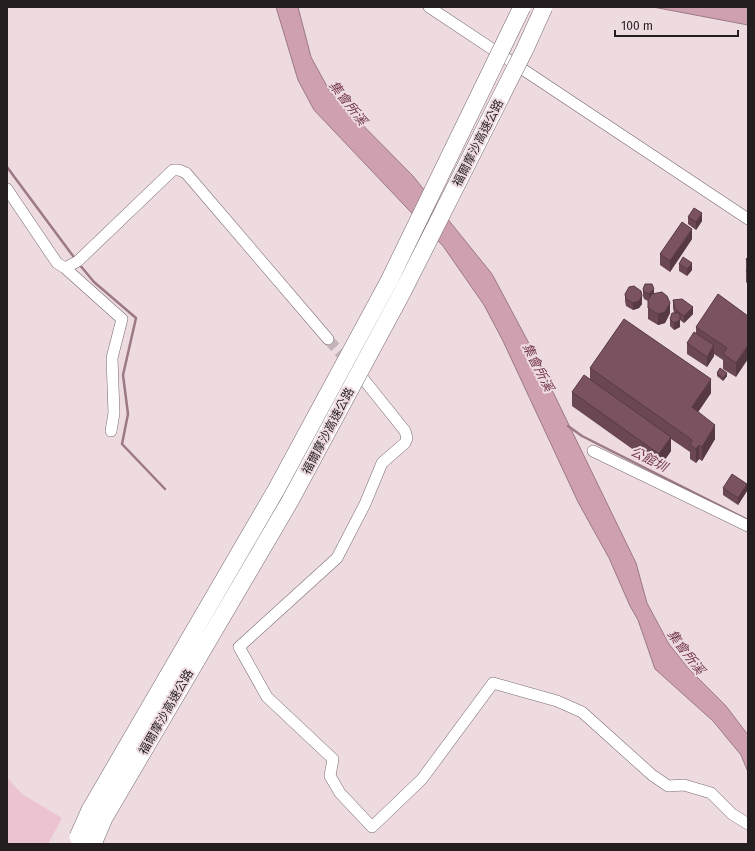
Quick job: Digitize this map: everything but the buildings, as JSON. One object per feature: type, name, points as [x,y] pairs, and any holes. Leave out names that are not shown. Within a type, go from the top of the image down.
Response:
[{"type":"highway","name":"福爾摩沙高速公路","points":[[86,840],[90,810],[276,490],[389,281],[522,7]]},
{"type":"highway","name":"福爾摩沙高速公路","points":[[86,840],[104,818],[290,501],[403,291],[544,7]]},
{"type":"street","points":[[428,7],[748,219]]},
{"type":"street","points":[[65,268],[78,262],[173,170],[179,170],[186,173],[328,339]]},
{"type":"street","points":[[7,189],[58,263],[122,319],[112,358],[114,413],[111,431]]},
{"type":"street","points":[[356,371],[406,431],[406,443],[382,463],[365,504],[337,558],[239,647],[267,697],[333,759],[330,776],[340,793],[372,827],[422,779],[493,683],[557,701],[582,712],[652,775],[668,786],[684,785],[711,793],[732,814],[748,824]]},
{"type":"street","points":[[593,451],[748,526]]},
{"type":"shaded area","points":[[7,777],[22,794],[62,818],[48,844],[7,844]]},
{"type":"water","name":"集會所溪","points":[[276,7],[298,7],[311,57],[330,92],[413,176],[492,274],[533,351],[636,563],[647,603],[669,644],[688,668],[726,706],[748,735],[748,772],[741,755],[713,721],[655,669],[638,620],[630,606],[609,558],[578,502],[503,341],[484,305],[443,246],[314,110],[298,80]]},
{"type":"water","points":[[653,7],[748,7],[748,25]]},
{"type":"waterway","points":[[7,167],[76,260]]},
{"type":"waterway","points":[[79,264],[94,282],[136,318],[123,375],[128,414],[122,444],[165,489]]},
{"type":"waterway","name":"公館圳","points":[[568,426],[582,436],[748,520]]},
{"type":"tunnel","points":[[328,339],[349,363]]}]
